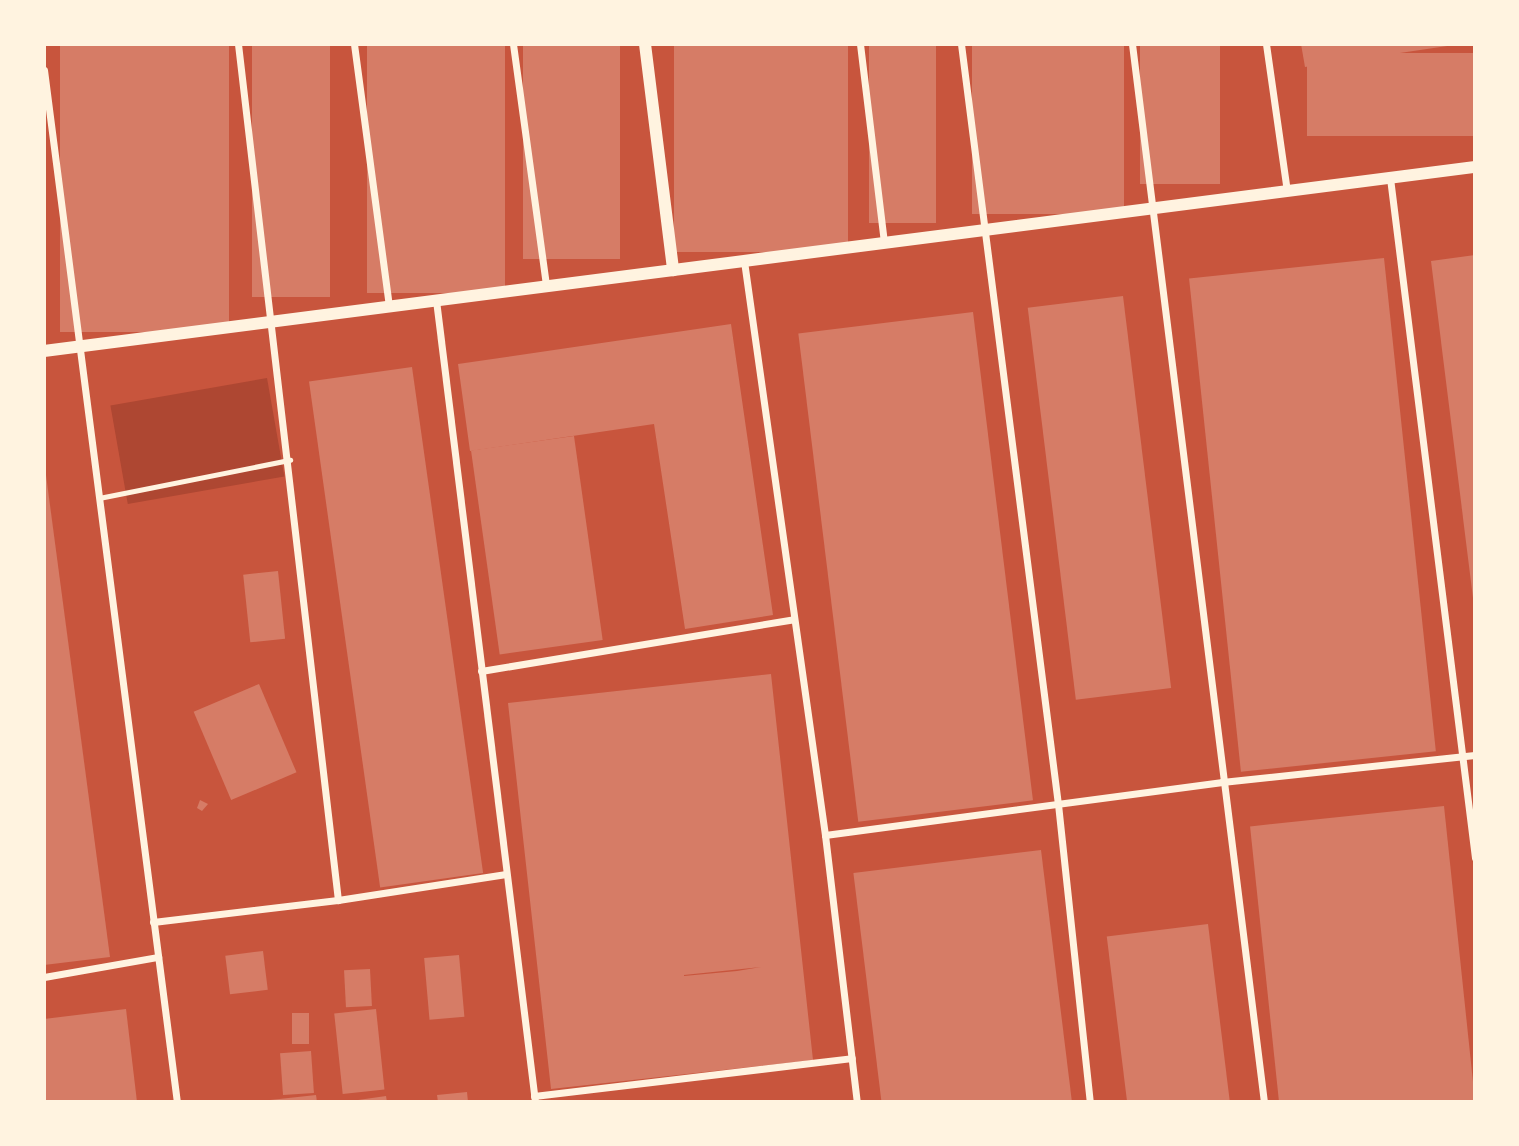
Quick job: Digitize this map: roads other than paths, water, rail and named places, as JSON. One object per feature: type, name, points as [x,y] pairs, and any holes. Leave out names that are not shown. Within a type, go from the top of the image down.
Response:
[{"type":"street","points":[[238,44],[290,460],[338,900]]},
{"type":"street","points":[[354,44],[389,307]]},
{"type":"street","points":[[513,44],[546,286]]},
{"type":"street","points":[[645,44],[673,270]]},
{"type":"street","points":[[860,44],[884,243]]},
{"type":"street","points":[[961,44],[1058,804],[1090,1102]]},
{"type":"street","points":[[1132,44],[1264,1102]]},
{"type":"street","points":[[1266,44],[1287,191]]},
{"type":"street","points":[[44,70],[177,1102]]},
{"type":"street","points":[[44,351],[1475,167]]},
{"type":"street","points":[[1390,178],[1466,756],[1475,858]]},
{"type":"street","points":[[744,261],[825,835],[857,1102]]},
{"type":"street","points":[[436,300],[534,1099],[852,1058]]},
{"type":"street","points":[[481,671],[794,619]]},
{"type":"street","points":[[825,835],[1222,782],[1475,755]]},
{"type":"street","points":[[153,922],[338,900],[506,874]]},
{"type":"street","points":[[44,977],[158,957]]},
{"type":"lane","points":[[99,498],[290,460]]}]
